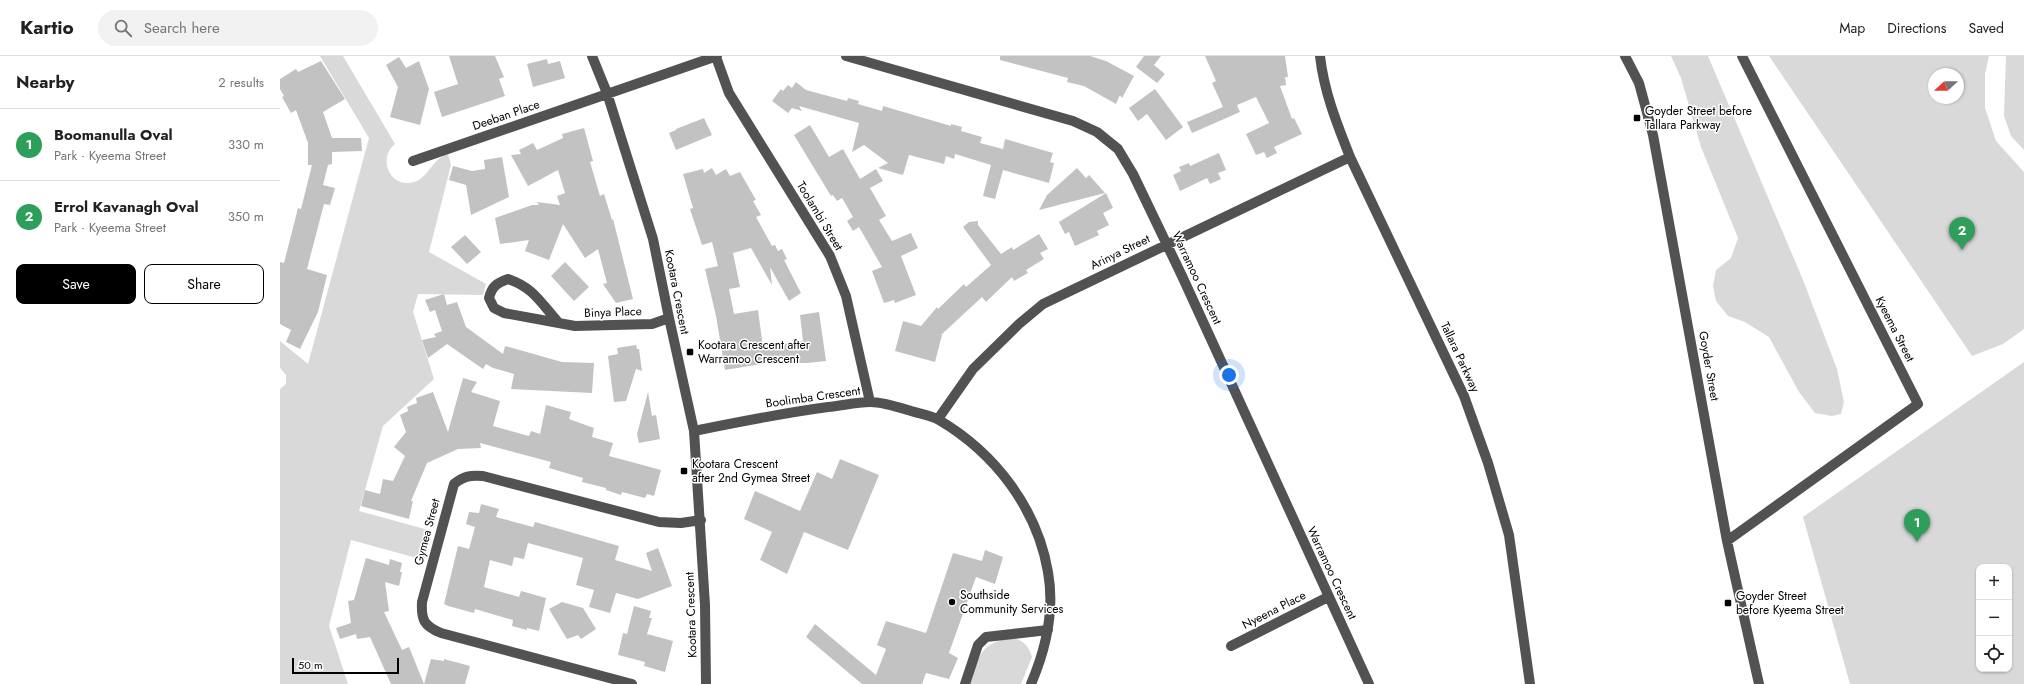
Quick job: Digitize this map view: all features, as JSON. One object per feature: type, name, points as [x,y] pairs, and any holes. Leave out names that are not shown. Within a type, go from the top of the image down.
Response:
[{"type":"street","name":"Kootara Crescent","points":[[592,56],[607,93],[653,239],[694,431],[701,520],[705,605],[706,684]]},
{"type":"street","points":[[607,93],[717,56]]},
{"type":"street","name":"Toolambi Street","points":[[717,56],[729,93],[830,256],[846,296],[870,402]]},
{"type":"street","name":"Warramoo Crescent","points":[[846,56],[1073,121],[1096,132],[1118,149],[1133,174],[1167,243],[1369,684]]},
{"type":"street","name":"Tallara Parkway","points":[[1320,56],[1322,76],[1334,117],[1350,157],[1464,396],[1488,463],[1509,536],[1530,684]]},
{"type":"street","name":"Goyder Street","points":[[1625,56],[1639,83],[1653,135],[1727,541],[1759,684]]},
{"type":"street","name":"Kyeema Street","points":[[1727,541],[1918,404],[1742,56]]},
{"type":"street","name":"Deeban Place","points":[[413,161],[607,93]]},
{"type":"street","name":"Arinya Street","points":[[938,420],[973,369],[1019,324],[1043,304],[1167,243],[1350,157]]},
{"type":"street","name":"Binya Place","points":[[558,322],[534,293],[523,284],[508,279],[499,282],[491,288],[489,298],[494,308],[504,313],[575,326],[598,327],[652,324],[669,318]]},
{"type":"street","name":"Boolimba Crescent","points":[[694,431],[753,419],[870,402],[902,408],[938,420],[971,442],[994,462],[1016,490],[1033,523],[1042,546],[1048,573],[1051,601],[1048,630],[1042,657],[1031,684]]},
{"type":"street","name":"Gymea Street","points":[[632,684],[441,633],[428,628],[421,615],[422,602],[454,484],[462,477],[470,475],[483,476],[659,522],[701,520]]},
{"type":"street","name":"Nyeena Place","points":[[1231,646],[1328,597]]},
{"type":"street","points":[[965,684],[978,645],[986,637],[1048,630]]},
{"type":"shaded area","points":[[320,56],[343,56],[395,144],[390,149],[387,161],[387,167],[394,178],[406,183],[419,180],[437,161],[448,154],[451,165],[429,252],[486,284],[483,295],[418,294],[413,312],[434,379],[383,426],[359,511],[432,531],[424,560],[351,540],[329,626],[348,684],[280,684],[280,389],[286,384],[286,375],[280,368],[280,341],[308,364],[369,138]]},
{"type":"shaded area","points":[[1671,56],[1708,56],[1803,280],[1837,369],[1844,402],[1841,414],[1832,416],[1815,413],[1799,392],[1769,337],[1745,322],[1728,316],[1716,301],[1713,286],[1716,270],[1731,258],[1738,238],[1701,147],[1681,78]]},
{"type":"shaded area","points":[[1769,56],[1989,56],[1985,74],[1985,108],[1996,141],[2024,172],[2024,329],[2003,344],[1972,356]]},
{"type":"shaded area","points":[[2006,56],[2024,56],[2024,150],[2011,136],[2004,116]]},
{"type":"shaded area","points":[[2024,362],[2024,684],[1850,684],[1803,517]]},
{"type":"shaded area","points":[[1013,638],[1026,644],[1032,657],[1021,684],[970,684],[982,652],[994,643]]},
{"type":"building","points":[[449,56],[495,56],[504,77],[499,79],[505,96],[442,117],[434,92],[458,84]]},
{"type":"building","points":[[1000,56],[1090,56],[1106,61],[1134,76],[1122,98],[1120,95],[1116,104],[1084,86],[1067,82],[1068,78],[1000,60]]},
{"type":"building","points":[[1144,56],[1161,56],[1154,65],[1165,74],[1157,83],[1136,67]]},
{"type":"building","points":[[1205,56],[1285,56],[1288,77],[1285,77],[1286,85],[1280,86],[1292,119],[1294,118],[1302,134],[1274,147],[1277,153],[1267,158],[1264,152],[1256,155],[1246,134],[1269,123],[1256,97],[1237,105],[1240,112],[1192,133],[1187,122],[1223,107],[1212,83],[1216,81]]},
{"type":"building","points":[[399,57],[406,68],[419,61],[429,89],[420,125],[390,117],[398,87],[386,65]]},
{"type":"building","points":[[547,59],[548,64],[560,61],[565,78],[533,87],[527,64]]},
{"type":"building","points":[[321,61],[345,99],[323,112],[332,138],[361,138],[362,151],[332,152],[332,164],[328,165],[323,185],[335,188],[330,205],[324,204],[307,269],[327,275],[318,312],[300,349],[286,342],[291,330],[280,324],[280,262],[284,263],[298,208],[301,209],[312,165],[308,165],[308,143],[296,110],[291,113],[282,97],[284,96],[280,89],[280,79],[296,69],[298,72]]},
{"type":"building","points":[[796,82],[806,90],[847,101],[848,98],[859,101],[858,104],[882,111],[883,106],[951,126],[951,124],[962,127],[961,131],[982,137],[980,143],[1003,149],[1005,139],[1053,153],[1050,162],[1054,163],[1049,183],[1003,170],[995,199],[983,196],[991,165],[955,154],[954,159],[946,156],[944,164],[909,155],[903,175],[878,168],[888,163],[864,145],[852,152],[859,123],[799,106],[802,111],[792,108],[788,113],[772,101],[781,89],[783,91],[788,85],[792,88]]},
{"type":"building","points":[[1155,89],[1183,127],[1166,140],[1147,114],[1138,121],[1129,108]]},
{"type":"building","points":[[704,118],[712,135],[676,150],[669,133]]},
{"type":"building","points":[[810,125],[829,157],[843,149],[860,179],[876,169],[883,181],[870,188],[886,216],[879,220],[892,241],[911,233],[918,248],[901,256],[916,295],[895,303],[894,300],[884,303],[872,271],[882,267],[859,227],[853,231],[847,221],[853,217],[842,198],[837,201],[833,195],[831,196],[794,135]]},
{"type":"building","points":[[584,128],[593,161],[590,162],[600,196],[604,194],[612,220],[613,219],[633,299],[616,303],[603,284],[607,283],[598,249],[585,258],[563,224],[549,260],[525,251],[529,240],[500,244],[495,218],[532,205],[539,205],[537,202],[560,205],[557,196],[565,193],[558,170],[528,186],[511,155],[521,154],[519,150],[533,143],[537,150],[563,138],[562,134]]},
{"type":"building","points":[[1219,153],[1226,170],[1218,173],[1221,179],[1210,184],[1207,178],[1180,191],[1173,175],[1181,171],[1179,167],[1189,163],[1190,166]]},
{"type":"building","points":[[502,157],[509,197],[471,215],[466,185],[449,180],[453,166],[472,171],[485,169],[484,160]]},
{"type":"building","points":[[712,168],[716,175],[726,169],[730,176],[740,172],[756,200],[753,201],[761,215],[756,217],[772,246],[775,245],[778,251],[782,249],[787,259],[784,260],[801,293],[789,301],[770,267],[772,285],[751,248],[733,253],[740,287],[729,289],[734,314],[758,310],[763,347],[803,341],[800,315],[819,312],[826,361],[807,363],[799,363],[798,360],[773,362],[725,370],[716,316],[705,269],[718,266],[712,242],[702,245],[690,209],[693,208],[683,174],[703,169],[704,173]]},
{"type":"building","points":[[1077,168],[1086,178],[1089,175],[1105,193],[1039,210],[1047,195]]},
{"type":"building","points":[[1106,193],[1113,208],[1103,213],[1109,225],[1097,231],[1099,235],[1075,246],[1069,232],[1065,234],[1059,222]]},
{"type":"building","points":[[978,221],[978,225],[1001,254],[1012,247],[1013,250],[1039,234],[1048,249],[1040,253],[1044,259],[1026,270],[1028,273],[1014,281],[1012,277],[986,302],[982,297],[941,335],[935,362],[895,351],[903,321],[921,326],[937,307],[938,309],[964,284],[966,287],[991,265],[963,227],[969,222]]},
{"type":"building","points":[[465,235],[481,252],[467,264],[451,247]]},
{"type":"building","points":[[565,262],[589,287],[574,301],[551,276]]},
{"type":"building","points":[[444,294],[447,305],[457,302],[466,327],[503,354],[505,346],[562,362],[594,363],[592,393],[511,389],[514,374],[493,368],[486,364],[483,369],[447,344],[428,358],[422,340],[436,337],[434,334],[442,331],[435,310],[430,312],[425,300]]},
{"type":"building","points":[[636,345],[637,349],[639,349],[642,371],[636,369],[626,401],[614,402],[608,356],[618,354],[617,348]]},
{"type":"building","points":[[463,378],[477,382],[471,392],[500,401],[493,426],[529,436],[531,431],[540,434],[546,405],[571,412],[569,419],[594,428],[592,437],[613,443],[609,456],[661,470],[654,496],[647,494],[645,498],[622,492],[621,495],[606,490],[606,488],[582,482],[583,478],[549,468],[551,462],[480,443],[481,448],[458,449],[427,463],[411,501],[413,501],[409,519],[361,506],[365,490],[380,494],[383,479],[393,481],[405,456],[394,447],[406,432],[400,415],[408,411],[407,407],[417,403],[416,398],[433,392],[448,432]]},
{"type":"building","points":[[648,392],[652,416],[656,415],[660,439],[639,443],[637,434]]},
{"type":"building","points":[[840,459],[879,475],[848,550],[804,532],[787,574],[760,560],[772,532],[744,519],[755,491],[800,511],[817,472],[832,479]]},
{"type":"building","points":[[481,504],[499,509],[496,517],[533,527],[535,522],[619,546],[615,560],[652,571],[646,553],[658,548],[672,586],[638,599],[616,593],[610,613],[589,607],[594,590],[576,585],[583,558],[528,543],[524,559],[514,557],[512,566],[490,560],[484,587],[519,597],[521,591],[546,598],[539,631],[527,628],[527,630],[512,626],[513,620],[475,609],[474,613],[448,606],[444,604],[458,546],[469,549],[475,527],[466,524],[469,512],[479,513]]},
{"type":"building","name":"Southside Community Services","points":[[985,550],[1003,557],[995,584],[976,577],[949,653],[958,658],[949,679],[926,673],[922,684],[862,684],[806,637],[815,624],[876,675],[886,649],[877,645],[886,621],[926,633],[953,553],[982,561]]},
{"type":"building","points":[[366,558],[389,565],[390,559],[402,563],[399,586],[385,582],[389,611],[384,612],[402,650],[409,647],[424,684],[391,684],[370,637],[357,639],[356,634],[340,639],[336,628],[351,623],[348,601],[354,600]]},
{"type":"building","points":[[562,602],[583,608],[596,629],[581,639],[578,635],[567,639],[549,609]]},
{"type":"building","points":[[634,606],[651,611],[649,618],[652,618],[647,634],[673,641],[665,672],[644,666],[645,662],[618,655],[623,633],[627,634]]},
{"type":"building","points":[[431,659],[444,661],[444,659],[470,666],[465,684],[424,684]]},
{"type":"place","name":"Goyder Street before Tallara Parkway","points":[[1637,118]]},
{"type":"place","name":"Errol Kavanagh Oval","points":[[1962,250]]},
{"type":"place","name":"Kootara Crescent after Warramoo Crescent","points":[[690,352]]},
{"type":"place","name":"Kootara Crescent after 2nd Gymea Street","points":[[684,471]]},
{"type":"place","name":"Boomanulla Oval","points":[[1917,542]]},
{"type":"place","name":"Southside Community Services","points":[[952,602]]},
{"type":"place","name":"Goyder Street before Kyeema Street","points":[[1728,603]]}]
